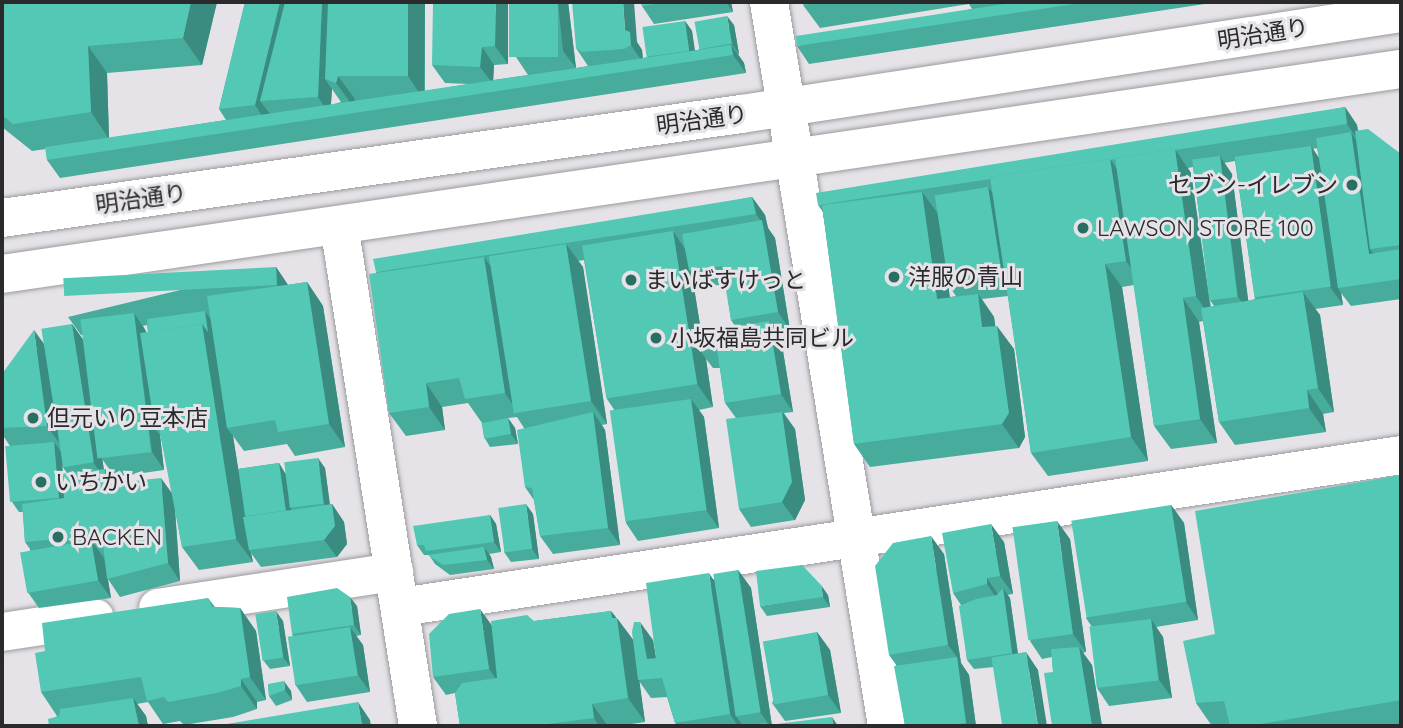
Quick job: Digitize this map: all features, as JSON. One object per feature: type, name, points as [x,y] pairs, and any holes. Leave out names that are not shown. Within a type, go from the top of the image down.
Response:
[{"type":"main road","points":[[769,2],[887,726]]},
{"type":"main road","name":"明治通り","points":[[2,218],[786,107],[1401,13]]},
{"type":"main road","points":[[2,274],[795,161],[1401,69]]},
{"type":"main road","points":[[339,225],[418,726]]},
{"type":"main road","points":[[2,632],[855,540],[1401,455]]},
{"type":"building","points":[[2,2],[191,2],[183,38],[88,46],[91,112],[13,124],[2,115]]},
{"type":"building","points":[[245,2],[280,2],[255,105],[219,109]]},
{"type":"building","points":[[285,2],[322,2],[318,97],[260,101]]},
{"type":"building","points":[[328,2],[408,2],[408,76],[338,76],[336,83],[325,79]]},
{"type":"building","points":[[433,2],[496,2],[495,46],[482,47],[480,67],[432,65]]},
{"type":"building","points":[[509,2],[558,2],[558,57],[509,57]]},
{"type":"building","points":[[572,2],[623,2],[625,30],[630,32],[631,45],[624,49],[582,52],[576,48]]},
{"type":"building","points":[[641,2],[669,2],[642,6]]},
{"type":"building","points":[[1017,2],[1088,2],[797,46],[796,36]]},
{"type":"building","points":[[727,16],[732,44],[699,49],[695,22]]},
{"type":"building","points":[[685,21],[689,51],[647,57],[642,27]]},
{"type":"building","points":[[731,45],[733,55],[47,160],[45,147]]},
{"type":"building","points":[[1345,107],[1347,124],[818,205],[816,193]]},
{"type":"building","points":[[1368,129],[1401,154],[1401,245],[1370,249],[1355,131]]},
{"type":"building","points":[[1351,132],[1369,254],[1401,249],[1401,279],[1338,288],[1316,138]]},
{"type":"building","points":[[1311,146],[1331,287],[1255,297],[1235,157]]},
{"type":"building","points":[[1175,149],[1196,296],[1183,298],[1200,419],[1154,426],[1115,158]]},
{"type":"building","points":[[1220,156],[1237,297],[1210,300],[1192,159]]},
{"type":"building","points":[[1110,159],[1126,261],[1105,264],[1131,437],[1031,453],[990,177]]},
{"type":"building","points":[[988,187],[1002,277],[949,285],[935,195]]},
{"type":"building","points":[[922,192],[937,299],[978,294],[982,327],[997,326],[1009,413],[1002,424],[854,444],[822,205]]},
{"type":"building","points":[[752,197],[756,214],[376,272],[373,259]]},
{"type":"building","points":[[762,220],[778,312],[731,320],[722,266],[689,270],[682,234]]},
{"type":"building","name":"小坂福島共同ビル","points":[[673,231],[697,384],[606,398],[582,245]]},
{"type":"building","points":[[566,244],[591,401],[514,413],[489,256]]},
{"type":"building","points":[[484,257],[505,393],[465,399],[459,378],[426,383],[429,407],[389,413],[369,274]]},
{"type":"building","points":[[276,267],[277,285],[64,296],[63,278]]},
{"type":"building","points":[[307,282],[329,424],[278,432],[275,420],[227,428],[207,296]]},
{"type":"building","points":[[1303,292],[1318,388],[1307,390],[1309,408],[1219,422],[1201,308]]},
{"type":"building","points":[[205,311],[208,332],[202,324],[148,332],[147,319]]},
{"type":"building","points":[[134,313],[151,452],[97,459],[80,320]]},
{"type":"building","points":[[769,321],[781,394],[725,403],[717,350],[700,350],[698,332]]},
{"type":"building","points":[[72,324],[94,462],[63,467],[41,329]]},
{"type":"building","points":[[202,324],[236,539],[182,547],[159,428],[155,429],[140,333]]},
{"type":"building","points":[[34,330],[47,426],[2,428],[2,374]]},
{"type":"building","points":[[691,399],[707,510],[625,521],[610,410]]},
{"type":"building","points":[[593,412],[608,528],[540,536],[532,488],[525,487],[517,430]]},
{"type":"building","points":[[782,412],[792,482],[782,502],[739,509],[726,419]]},
{"type":"building","points":[[508,418],[511,434],[485,439],[481,423]]},
{"type":"building","points":[[54,442],[59,498],[10,502],[5,446]]},
{"type":"building","points":[[318,458],[324,504],[290,508],[284,462]]},
{"type":"building","points":[[279,463],[286,511],[245,516],[238,469]]},
{"type":"building","points":[[105,469],[105,484],[161,478],[168,563],[107,579],[102,535],[25,542],[22,504],[64,498],[62,474]]},
{"type":"building","points":[[1401,475],[1401,700],[1249,726],[1230,726],[1224,701],[1196,703],[1183,641],[1215,634],[1195,511]]},
{"type":"building","points":[[332,504],[335,526],[324,540],[249,550],[243,517]]},
{"type":"building","points":[[526,504],[532,549],[505,552],[498,508]]},
{"type":"building","points":[[1171,505],[1186,602],[1087,618],[1071,521]]},
{"type":"building","points":[[490,515],[494,542],[426,551],[424,545],[417,545],[413,526]]},
{"type":"building","points":[[1057,521],[1073,634],[1028,640],[1012,527]]},
{"type":"building","points":[[991,524],[1000,576],[987,578],[987,584],[953,593],[942,533]]},
{"type":"building","points":[[931,536],[948,645],[889,655],[875,566],[893,543]]},
{"type":"building","points":[[91,540],[98,580],[27,593],[20,553]]},
{"type":"building","points":[[484,547],[487,560],[443,565],[428,555]]},
{"type":"building","points":[[802,565],[821,585],[823,597],[760,606],[756,571]]},
{"type":"building","points":[[738,570],[761,712],[736,716],[713,574]]},
{"type":"building","points":[[709,573],[730,714],[675,723],[662,678],[638,680],[632,632],[634,622],[640,622],[647,659],[656,658],[646,583]]},
{"type":"building","points":[[337,588],[350,597],[354,625],[292,634],[287,597]]},
{"type":"building","points":[[1003,588],[1012,653],[967,660],[959,606],[997,595]]},
{"type":"building","points":[[208,598],[212,607],[240,608],[250,677],[241,679],[241,686],[168,702],[164,697],[147,701],[141,677],[41,692],[35,653],[45,651],[42,623]]},
{"type":"building","points":[[480,609],[489,669],[433,677],[429,634],[449,614]]},
{"type":"building","points":[[276,611],[283,657],[263,661],[255,614]]},
{"type":"building","points":[[611,611],[612,618],[617,618],[628,698],[592,704],[594,718],[533,726],[460,726],[455,693],[462,683],[497,678],[491,621],[527,615],[534,621]]},
{"type":"building","points":[[1151,619],[1159,681],[1097,688],[1089,627]]},
{"type":"building","points":[[350,627],[358,675],[295,685],[288,637]]},
{"type":"building","points":[[817,632],[828,695],[774,705],[763,642]]},
{"type":"building","points":[[1079,647],[1092,726],[1052,726],[1044,673],[1053,672],[1051,649]]},
{"type":"building","points":[[1026,652],[1038,726],[1002,726],[991,657]]},
{"type":"building","points":[[957,657],[966,723],[905,726],[894,666]]},
{"type":"building","points":[[284,681],[285,690],[269,696],[268,684]]},
{"type":"building","points":[[133,698],[139,726],[49,726],[48,719],[59,716],[60,709]]},
{"type":"building","points":[[358,702],[362,726],[215,726]]},
{"type":"building","points":[[832,717],[833,726],[777,726],[777,724]]},
{"type":"building","points":[[766,723],[766,726],[743,726]]},
{"type":"place","name":"セブン-イレブン","points":[[1352,185]]},
{"type":"place","name":"LAWSON STORE 100","points":[[1083,228]]},
{"type":"place","name":"洋服の青山","points":[[894,277]]},
{"type":"place","name":"まいばすけっと","points":[[631,280]]},
{"type":"place","name":"小坂福島共同ビル","points":[[656,338]]},
{"type":"place","name":"但元いり豆本店","points":[[33,418]]},
{"type":"place","name":"いちかい","points":[[41,482]]},
{"type":"place","name":"BACKEN","points":[[58,537]]}]
